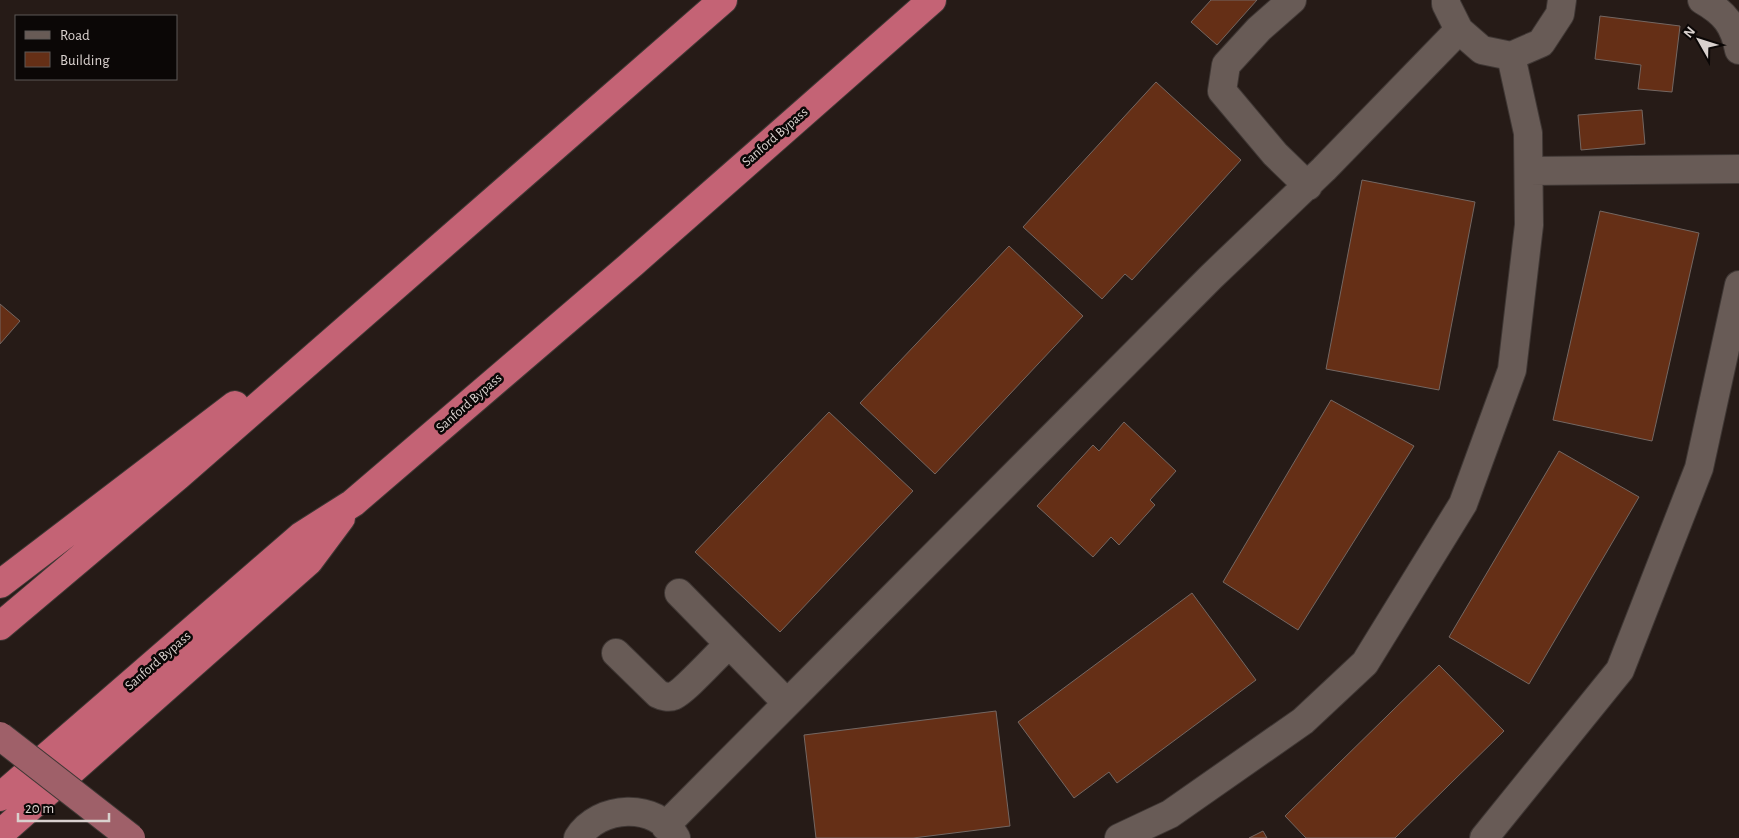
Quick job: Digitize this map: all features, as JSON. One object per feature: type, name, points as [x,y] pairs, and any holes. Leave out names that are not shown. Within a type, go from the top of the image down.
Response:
[{"type":"highway","points":[[0,626],[178,476],[723,0]]},
{"type":"highway","name":"Sanford Bypass","points":[[0,797],[301,536],[353,503],[633,263],[932,0]]},
{"type":"highway","points":[[0,584],[439,250]]},
{"type":"highway","points":[[0,834],[309,561],[353,503]]},
{"type":"main road","points":[[0,736],[131,838]]},
{"type":"street","points":[[1292,0],[1259,29],[1226,65],[1222,91],[1275,154],[1308,186]]},
{"type":"street","points":[[1446,0],[1446,4],[1459,30],[1482,50],[1511,56],[1541,43],[1560,14],[1562,0]]},
{"type":"street","points":[[1702,0],[1717,8],[1736,32],[1739,50]]},
{"type":"street","points":[[578,838],[592,823],[608,814],[625,811],[643,813],[659,820],[670,832],[787,703],[1204,284],[1308,186],[1459,30]]},
{"type":"street","points":[[1120,838],[1170,814],[1194,798],[1303,721],[1351,676],[1365,662],[1463,504],[1512,370],[1529,225],[1528,133],[1511,56]]},
{"type":"street","points":[[1529,171],[1739,169]]},
{"type":"street","points":[[1484,838],[1620,670],[1700,468],[1739,284]]},
{"type":"street","points":[[679,593],[787,703]]},
{"type":"street","points":[[616,653],[658,694],[674,696],[729,644]]},
{"type":"building","points":[[1211,0],[1257,0],[1217,45],[1191,22]]},
{"type":"building","points":[[1600,16],[1680,26],[1672,92],[1638,89],[1641,65],[1595,59]]},
{"type":"building","points":[[1156,82],[1241,160],[1132,280],[1125,274],[1102,299],[1023,227]]},
{"type":"building","points":[[1642,110],[1645,144],[1581,150],[1578,115]]},
{"type":"building","points":[[1362,180],[1475,202],[1439,390],[1326,369]]},
{"type":"building","points":[[1600,211],[1699,233],[1652,441],[1553,420]]},
{"type":"building","points":[[1009,246],[1083,316],[935,474],[860,403]]},
{"type":"building","points":[[0,304],[20,321],[0,344]]},
{"type":"building","points":[[1331,400],[1414,446],[1298,630],[1223,582]]},
{"type":"building","points":[[829,412],[913,491],[780,632],[695,552]]},
{"type":"building","points":[[1124,422],[1176,471],[1150,500],[1155,505],[1119,545],[1111,537],[1093,557],[1037,506],[1093,445],[1099,451]]},
{"type":"building","points":[[1559,451],[1639,497],[1529,684],[1449,637]]},
{"type":"building","points":[[1192,593],[1256,680],[1117,783],[1109,772],[1074,798],[1018,722]]},
{"type":"building","points":[[1439,665],[1504,731],[1395,838],[1306,838],[1285,816]]},
{"type":"building","points":[[996,711],[1010,826],[913,838],[816,838],[804,735]]},
{"type":"building","points":[[1263,831],[1267,838],[1249,838]]}]
